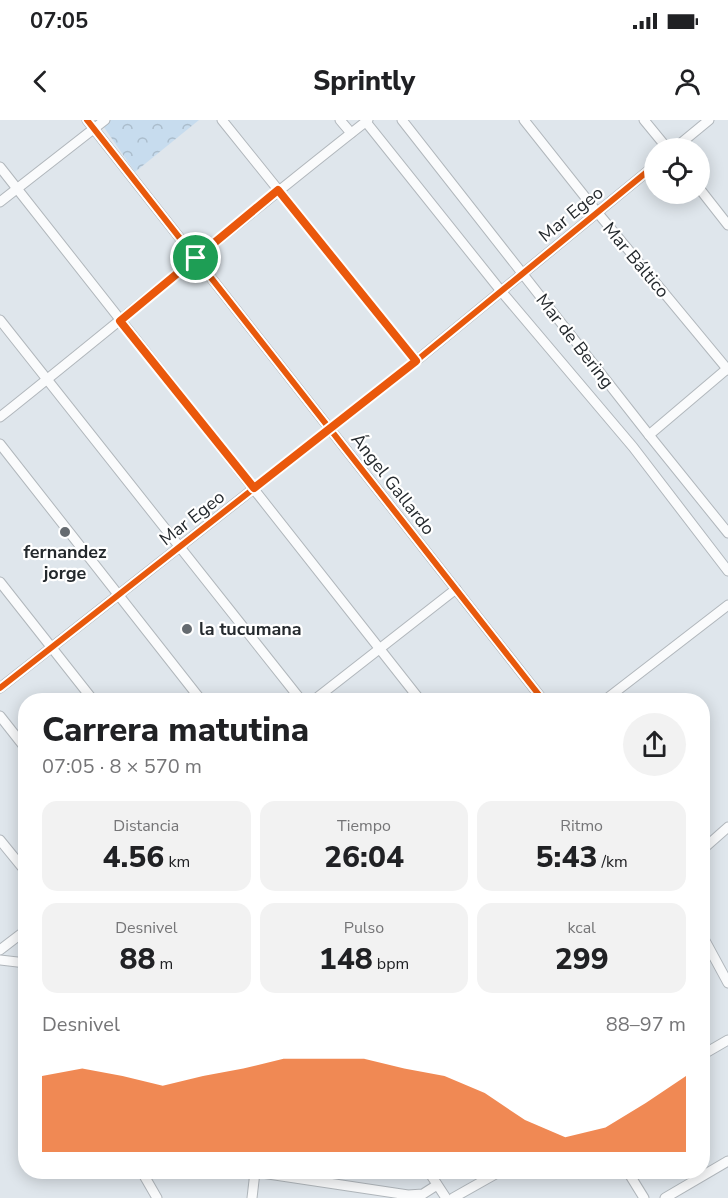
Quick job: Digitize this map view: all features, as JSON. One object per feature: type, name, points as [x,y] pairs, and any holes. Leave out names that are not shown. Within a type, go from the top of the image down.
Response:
[{"type":"street","name":"Ángel Gallardo","points":[[87,120],[538,693]]},
{"type":"street","points":[[0,202],[105,120]]},
{"type":"street","points":[[222,120],[416,361]]},
{"type":"street","points":[[340,120],[351,133]]},
{"type":"street","name":"Mar de Bering","points":[[402,120],[728,533]]},
{"type":"street","name":"Mar Báltico","points":[[524,120],[597,212],[728,369]]},
{"type":"street","points":[[644,120],[659,138]]},
{"type":"street","points":[[687,138],[709,120]]},
{"type":"street","points":[[0,417],[278,190],[367,121],[501,291],[633,447],[728,570]]},
{"type":"street","points":[[0,167],[415,693]]},
{"type":"street","name":"Mar Egeo","points":[[0,688],[416,361],[644,174]]},
{"type":"street","points":[[710,202],[728,225]]},
{"type":"street","points":[[0,320],[295,693]]},
{"type":"street","points":[[649,435],[728,369]]},
{"type":"street","points":[[0,444],[196,693]]},
{"type":"street","points":[[0,582],[87,693]]},
{"type":"street","points":[[323,693],[456,589]]},
{"type":"street","points":[[614,693],[728,605]]},
{"type":"street","points":[[0,717],[18,739]]},
{"type":"street","points":[[710,843],[728,827]]},
{"type":"street","points":[[0,840],[18,862]]},
{"type":"street","points":[[0,950],[18,936]]},
{"type":"street","points":[[710,950],[728,983]]},
{"type":"street","points":[[0,960],[18,962]]},
{"type":"street","points":[[710,1050],[728,1040]]},
{"type":"street","points":[[710,1172],[728,1161]]},
{"type":"street","points":[[146,1179],[157,1198]]},
{"type":"street","points":[[252,1198],[254,1179]]},
{"type":"street","points":[[302,1179],[408,1195],[423,1194],[437,1185]]},
{"type":"street","points":[[433,1179],[446,1198]]},
{"type":"street","points":[[453,1198],[487,1179]]},
{"type":"street","points":[[632,1179],[644,1198]]},
{"type":"street","points":[[665,1198],[697,1179]]},
{"type":"green space","points":[[105,120],[199,120],[135,172],[101,123]]},
{"type":"cycle path","points":[[87,120],[537,693]]},
{"type":"cycle path","points":[[0,688],[416,361],[644,174]]},
{"type":"place","name":"fernandez jorge","points":[[65,532]]},
{"type":"place","name":"la tucumana","points":[[187,629]]},
{"type":"route","points":[[278,190],[416,361],[254,488],[120,321],[196,258],[278,190]]}]
